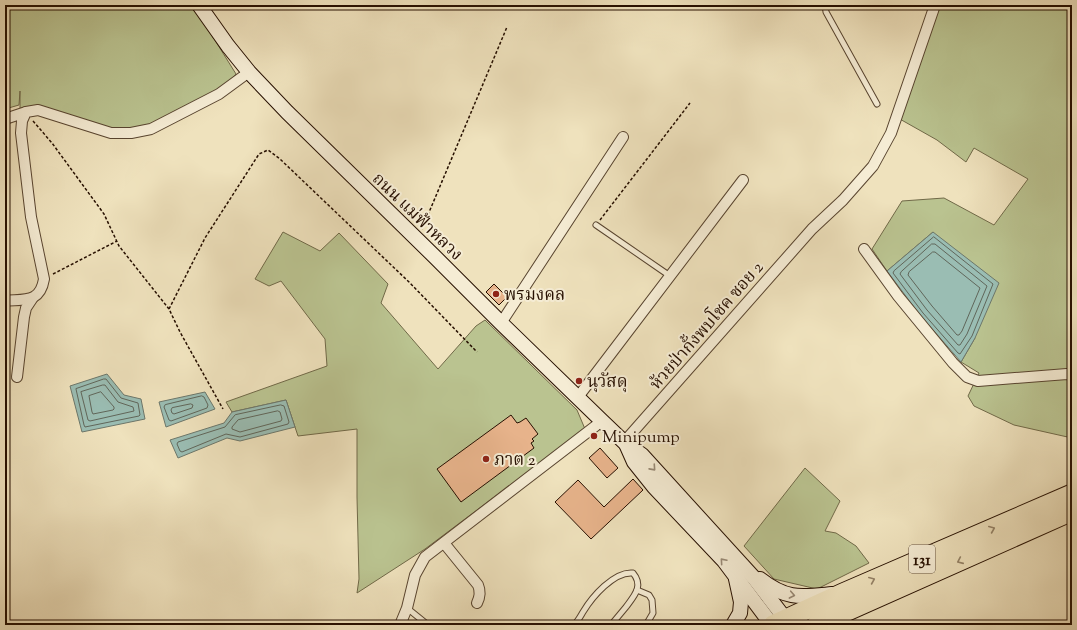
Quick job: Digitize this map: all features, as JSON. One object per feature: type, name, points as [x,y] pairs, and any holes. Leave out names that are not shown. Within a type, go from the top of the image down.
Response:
[{"type":"highway","name":"131","points":[[780,623],[843,593],[1072,494]]},
{"type":"highway","name":"131","points":[[816,625],[1072,511]]},
{"type":"street","name":"ห้วยป่ากั้งพบโชค ซอย 2","points":[[624,442],[812,229],[843,200],[873,166],[890,133],[934,5]]},
{"type":"street","name":"ถนน แม่ฟ้าหลวง","points":[[203,6],[228,46],[249,72],[292,118],[624,442],[634,462],[654,487],[724,561],[741,573]]},
{"type":"street","points":[[5,119],[26,112],[38,110],[111,133],[132,134],[151,129],[218,94],[249,72]]},
{"type":"street","points":[[17,377],[26,308],[43,286],[44,279],[31,218],[21,133],[22,121],[26,112]]},
{"type":"street","points":[[501,323],[623,137]]},
{"type":"street","points":[[578,397],[743,180]]},
{"type":"street","points":[[864,249],[898,296],[953,363],[967,377],[978,381],[1070,374]]},
{"type":"street","points":[[5,301],[32,299]]},
{"type":"street","points":[[400,625],[407,608],[415,575],[425,557],[602,421]]},
{"type":"street","points":[[444,543],[478,585],[480,593],[477,603]]},
{"type":"street","points":[[741,573],[782,593],[798,597],[843,593]]},
{"type":"street","points":[[741,573],[780,623]]},
{"type":"street","points":[[733,625],[740,613],[741,573]]},
{"type":"street","points":[[843,625],[859,605]]},
{"type":"lane","points":[[824,5],[826,12],[877,104]]},
{"type":"lane","points":[[596,225],[670,276]]},
{"type":"lane","points":[[574,625],[600,589],[622,574],[628,572],[633,573],[636,577],[638,586],[636,593],[611,625]]},
{"type":"lane","points":[[637,590],[649,595],[652,600],[653,613],[646,625]]},
{"type":"lane","points":[[407,608],[428,625]]},
{"type":"path","points":[[418,240],[507,26]]},
{"type":"path","points":[[596,225],[690,103]]},
{"type":"path","points":[[26,112],[52,143],[104,214],[119,246],[169,309],[180,332],[223,409]]},
{"type":"path","points":[[169,309],[204,238],[259,154],[268,150],[280,159],[409,282],[477,352]]},
{"type":"path","points":[[44,279],[117,241]]},
{"type":"path","points":[[1070,374],[1072,350]]},
{"type":"green space","points":[[5,5],[193,5],[236,74],[218,94],[131,133],[38,111],[26,112],[20,108],[20,91],[19,105],[5,109]]},
{"type":"green space","points":[[940,5],[1072,5],[1072,438],[1014,425],[974,406],[968,396],[979,373],[961,362],[975,338],[933,232],[887,271],[872,249],[902,201],[944,198],[994,225],[1028,179],[974,148],[966,162],[937,140],[898,118]]},
{"type":"green space","points":[[283,232],[320,251],[339,233],[388,284],[381,303],[438,369],[476,326],[485,320],[577,410],[585,429],[425,549],[357,593],[359,579],[357,429],[298,436],[286,400],[232,412],[226,402],[327,366],[325,339],[281,281],[269,286],[255,279]]},
{"type":"green space","points":[[805,468],[840,501],[825,531],[836,533],[856,546],[869,563],[817,589],[774,579],[744,546]]},
{"type":"water","points":[[933,232],[999,283],[975,338],[961,362],[920,315],[887,271]]},
{"type":"water","points":[[107,374],[124,395],[141,399],[145,419],[82,432],[70,386]]},
{"type":"water","points":[[205,392],[215,409],[166,427],[159,402]]},
{"type":"water","points":[[286,400],[295,427],[240,441],[227,438],[178,458],[170,440],[224,423],[232,412]]},
{"type":"building","name":"พรมงคล","points":[[494,284],[507,297],[499,305],[486,292]]},
{"type":"building","name":"ภาต 2","points":[[511,415],[517,423],[526,418],[538,434],[532,439],[534,441],[531,443],[534,448],[461,502],[437,469]]},
{"type":"building","points":[[600,448],[618,468],[607,478],[589,458]]},
{"type":"building","points":[[633,479],[643,490],[591,539],[555,502],[578,480],[604,507]]},
{"type":"place","name":"พรมงคล","points":[[496,294]]},
{"type":"place","name":"นุวัสดุ","points":[[579,381]]},
{"type":"place","name":"Minipump","points":[[594,436]]},
{"type":"place","name":"ภาต 2","points":[[486,459]]}]
